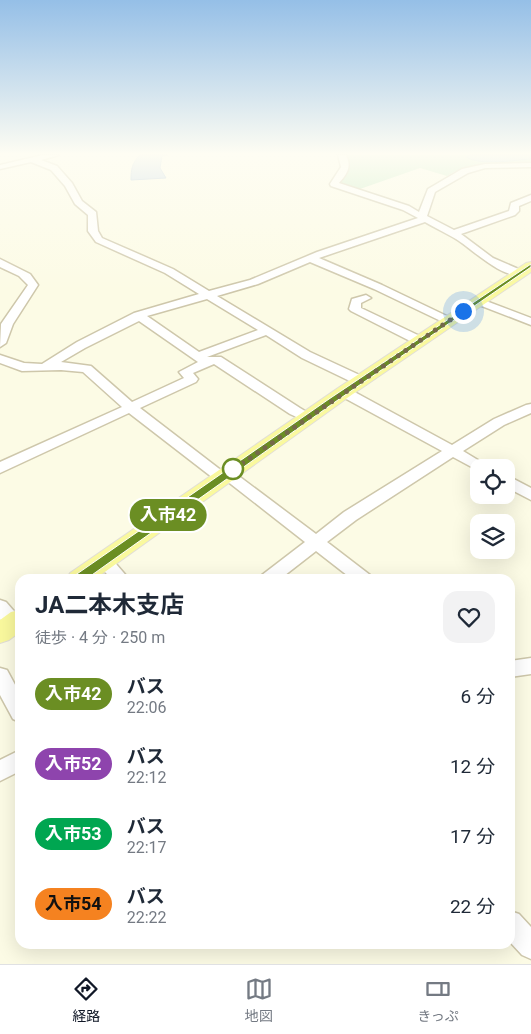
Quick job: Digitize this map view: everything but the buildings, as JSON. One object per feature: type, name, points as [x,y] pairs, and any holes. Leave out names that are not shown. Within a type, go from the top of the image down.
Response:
[{"type":"main road","points":[[85,574],[344,392],[525,270]]},
{"type":"street","points":[[77,200],[93,214],[93,231],[98,240],[170,270],[306,355],[361,381]]},
{"type":"street","points":[[382,200],[406,208],[453,234],[467,242],[489,260],[525,270]]},
{"type":"street","points":[[424,218],[429,200]]},
{"type":"street","points":[[453,234],[512,213],[515,211],[514,206],[527,200]]},
{"type":"street","points":[[45,368],[81,345],[138,315],[254,282],[310,258],[424,218]]},
{"type":"street","points":[[310,258],[378,287],[449,321]]},
{"type":"street","points":[[0,262],[22,272],[30,278],[33,284],[29,293],[7,324],[0,343]]},
{"type":"street","points":[[366,298],[356,301],[355,309],[420,341]]},
{"type":"street","points":[[478,301],[531,322]]},
{"type":"street","points":[[138,315],[202,359],[217,360],[295,412],[308,417]]},
{"type":"street","points":[[0,468],[192,379],[185,372],[202,359],[266,331]]},
{"type":"street","points":[[0,358],[22,367],[45,368],[61,366],[87,369],[131,408],[357,574]]},
{"type":"street","points":[[344,392],[470,460]]},
{"type":"street","points":[[274,574],[350,516],[500,422],[531,408]]},
{"type":"street","points":[[515,485],[531,494]]},
{"type":"street","points":[[104,561],[116,574]]},
{"type":"street","points":[[515,668],[531,666]]},
{"type":"street","points":[[0,676],[15,704]]},
{"type":"street","points":[[0,771],[15,763]]},
{"type":"street","points":[[515,928],[531,946]]},
{"type":"bus line","name":"入市42","points":[[85,574],[332,400],[531,266]]},
{"type":"route","points":[[233,469],[227,474],[463,311]]}]
